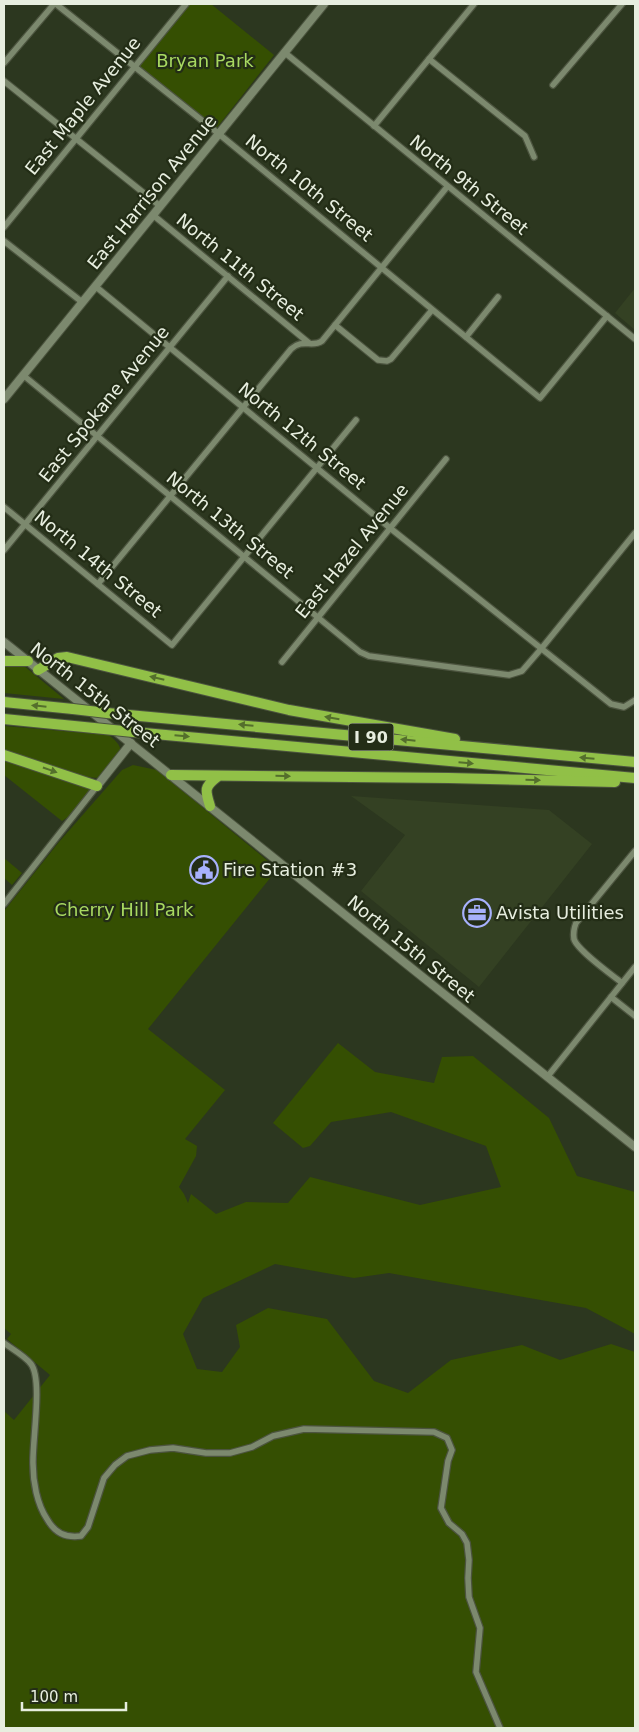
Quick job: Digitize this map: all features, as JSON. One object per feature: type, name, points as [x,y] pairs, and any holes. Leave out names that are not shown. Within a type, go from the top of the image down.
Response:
[{"type":"highway","points":[[38,670],[58,658],[67,656],[289,710],[440,736],[500,749]]},
{"type":"highway","points":[[4,661],[28,661]]},
{"type":"highway","name":"I 90","points":[[4,702],[635,762]]},
{"type":"highway","name":"I 90","points":[[4,719],[635,778]]},
{"type":"highway","points":[[4,755],[97,786]]},
{"type":"highway","points":[[171,775],[635,782]]},
{"type":"highway","points":[[210,806],[206,790],[209,783],[217,777]]},
{"type":"main road","name":"East Harrison Avenue","points":[[4,398],[324,4]]},
{"type":"main road","name":"North 15th Street","points":[[4,642],[210,806],[256,846],[635,1147]]},
{"type":"main road","points":[[97,786],[131,744]]},
{"type":"street","points":[[4,63],[55,4]]},
{"type":"street","name":"North 10th Street","points":[[55,4],[219,134],[540,398],[607,316]]},
{"type":"street","name":"East Maple Avenue","points":[[4,227],[186,4]]},
{"type":"street","points":[[374,126],[474,4]]},
{"type":"street","points":[[553,85],[622,4]]},
{"type":"street","name":"North 9th Street","points":[[284,52],[635,339]]},
{"type":"street","points":[[429,59],[525,136],[534,157]]},
{"type":"street","name":"North 11th Street","points":[[4,81],[160,206]]},
{"type":"street","points":[[98,584],[291,348],[300,343],[316,344],[322,341],[447,187]]},
{"type":"street","name":"North 11th Street","points":[[153,215],[309,343]]},
{"type":"street","points":[[4,241],[82,302]]},
{"type":"street","name":"East Spokane Avenue","points":[[4,550],[228,276]]},
{"type":"street","name":"North 12th Street","points":[[95,286],[390,528],[611,704],[624,707],[635,700]]},
{"type":"street","points":[[466,337],[498,297]]},
{"type":"street","points":[[335,325],[378,360],[384,362],[391,359],[432,310]]},
{"type":"street","name":"North 13th Street","points":[[23,375],[360,652],[369,656],[483,673],[509,675],[522,670],[542,649],[635,533]]},
{"type":"street","points":[[244,557],[356,420]]},
{"type":"street","name":"East Hazel Avenue","points":[[282,662],[446,459]]},
{"type":"street","name":"North 14th Street","points":[[4,507],[172,644],[244,557]]},
{"type":"street","points":[[4,904],[97,786]]},
{"type":"street","points":[[622,983],[580,948],[574,937],[576,923],[635,851]]},
{"type":"street","points":[[548,1076],[635,967]]},
{"type":"street","points":[[611,996],[635,1016]]},
{"type":"street","points":[[4,1343],[32,1365],[36,1379],[33,1464],[40,1508],[52,1528],[61,1535],[71,1538],[81,1536],[88,1527],[104,1478],[115,1465],[127,1456],[150,1450],[173,1448],[206,1453],[230,1453],[252,1447],[273,1436],[304,1429],[434,1432],[447,1438],[452,1450],[448,1461],[441,1508],[449,1523],[462,1534],[467,1543],[469,1597],[480,1628],[476,1672],[500,1728]]},
{"type":"shaded area","points":[[635,288],[635,330],[615,313]]},
{"type":"shaded area","points":[[351,796],[549,810],[592,844],[479,987],[361,891],[405,835]]},
{"type":"green space","name":"Bryan Park","points":[[186,4],[211,4],[274,55],[215,130],[135,67]]},
{"type":"green space","points":[[4,664],[20,664],[24,666],[64,699],[4,693]]},
{"type":"green space","points":[[4,726],[109,735],[118,744],[120,751],[102,776],[99,778],[85,777],[4,752]]},
{"type":"green space","points":[[4,760],[89,786],[89,795],[62,821],[4,775]]},
{"type":"green space","name":"Cherry Hill Park","points":[[133,765],[157,770],[274,866],[275,872],[148,1029],[225,1090],[185,1139],[197,1146],[196,1156],[179,1187],[188,1203],[191,1194],[216,1214],[246,1202],[288,1203],[310,1177],[420,1205],[501,1187],[486,1146],[391,1112],[331,1122],[310,1146],[303,1148],[273,1123],[338,1043],[375,1072],[434,1083],[442,1057],[473,1056],[549,1118],[577,1176],[635,1192],[635,1334],[586,1308],[389,1273],[354,1278],[275,1264],[203,1298],[183,1334],[197,1369],[222,1372],[240,1347],[236,1325],[268,1308],[327,1319],[374,1381],[408,1393],[451,1360],[522,1345],[560,1360],[611,1344],[635,1352],[635,1728],[4,1728],[4,1411],[14,1420],[50,1375],[7,1339],[11,1334],[4,1328],[4,911],[59,842],[122,770]]},
{"type":"green space","points":[[4,858],[22,873],[12,885],[4,878]]},
{"type":"place","name":"Fire Station #3","points":[[204,870]]},
{"type":"place","name":"Avista Utilities","points":[[477,913]]}]
